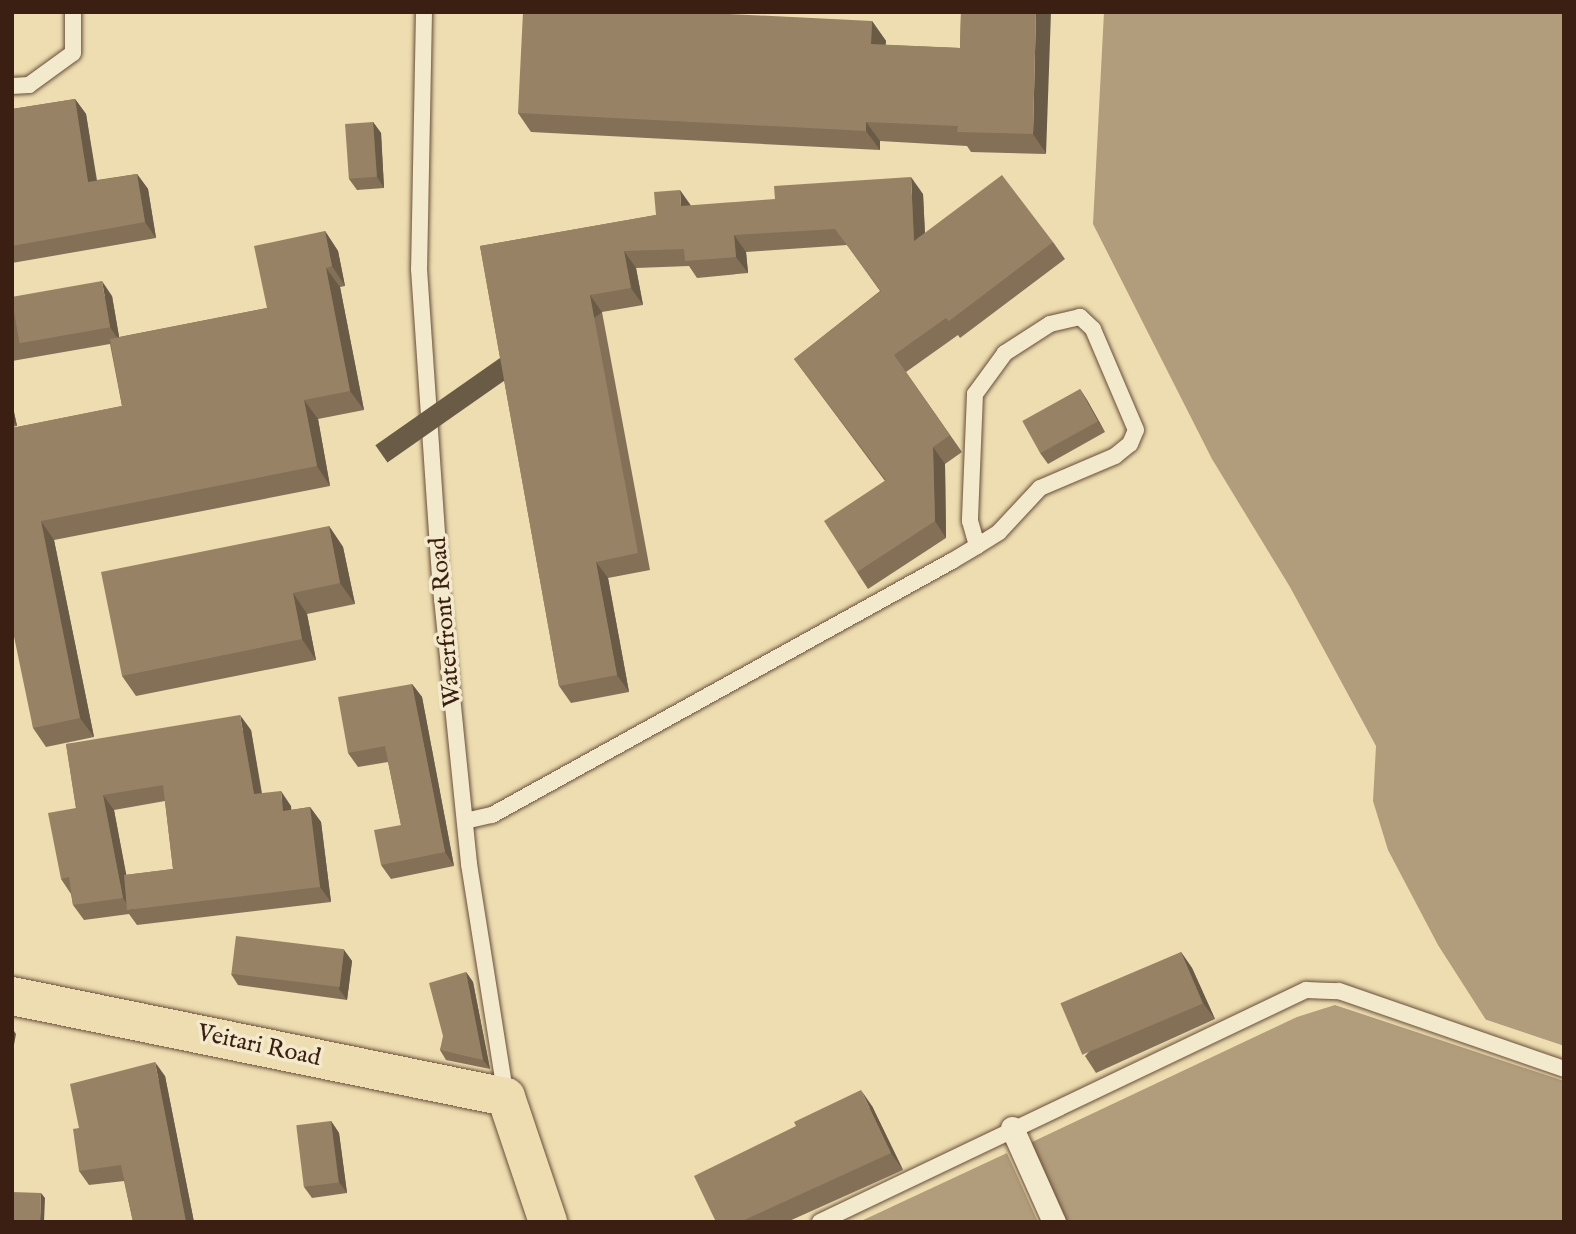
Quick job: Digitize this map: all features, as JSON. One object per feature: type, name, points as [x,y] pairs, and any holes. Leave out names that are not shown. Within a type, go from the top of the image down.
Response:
[{"type":"main road","name":"Veitari Road","points":[[12,996],[506,1097]]},
{"type":"main road","name":"Waterfront Road","points":[[506,1097],[548,1222]]},
{"type":"street","points":[[1012,1128],[1054,1222]]},
{"type":"lane","points":[[12,86],[29,85],[73,52],[73,12]]},
{"type":"lane","name":"Waterfront Road","points":[[424,12],[419,269],[441,587],[465,821],[506,1097]]},
{"type":"lane","points":[[465,821],[492,815],[601,757],[977,546],[999,532],[1041,488],[1115,456],[1130,444],[1136,430],[1093,329],[1080,317],[1050,324],[1005,353],[975,394],[970,522],[977,546]]},
{"type":"lane","points":[[820,1222],[1012,1128],[1307,990],[1339,991],[1564,1069]]},
{"type":"shaded area","points":[[1104,12],[1564,12],[1564,1046],[1486,1020],[1438,945],[1388,850],[1373,801],[1376,746],[1290,587],[1212,459],[1093,224]]},
{"type":"shaded area","points":[[1335,1005],[1564,1081],[1564,1222],[1066,1222],[1030,1143],[1297,1017]]},
{"type":"shaded area","points":[[1007,1153],[1038,1222],[859,1222]]},
{"type":"pier","points":[[1336,1002],[1564,1076],[1563,1079],[1335,1005]]},
{"type":"pier","points":[[1481,1018],[1564,1046],[1564,1049],[1485,1023]]},
{"type":"pier","points":[[1010,1151],[1042,1222],[1007,1153]]},
{"type":"building","points":[[523,12],[689,12],[872,21],[871,44],[960,48],[961,12],[1036,12],[1033,134],[957,132],[958,126],[866,122],[866,131],[518,113]]},
{"type":"building","points":[[75,99],[88,182],[137,174],[145,222],[12,246],[12,109]]},
{"type":"building","points":[[373,122],[377,177],[349,179],[345,124]]},
{"type":"building","points":[[1002,175],[1053,242],[949,321],[946,318],[894,355],[950,435],[933,447],[935,521],[857,572],[824,521],[886,480],[794,359],[881,291],[835,229],[734,235],[736,257],[685,261],[684,249],[624,251],[631,288],[590,295],[638,553],[596,562],[617,675],[559,686],[480,246],[656,215],[654,192],[680,190],[681,206],[775,199],[774,186],[911,177],[914,241]]},
{"type":"building","points":[[325,231],[332,266],[326,268],[350,391],[304,400],[317,466],[41,521],[80,718],[33,728],[12,627],[12,428],[122,406],[110,339],[267,308],[254,246]]},
{"type":"building","points":[[102,281],[110,327],[20,343],[12,297]]},
{"type":"building","points":[[1080,389],[1098,421],[1040,453],[1022,421]]},
{"type":"building","points":[[329,526],[340,583],[293,593],[302,639],[122,676],[101,572]]},
{"type":"building","points":[[412,684],[445,852],[381,865],[374,830],[401,825],[385,746],[348,753],[338,697]]},
{"type":"building","points":[[240,715],[254,794],[281,791],[283,811],[310,807],[320,887],[127,910],[124,875],[173,869],[163,785],[103,795],[123,898],[73,905],[69,877],[61,879],[48,813],[76,808],[66,744]]},
{"type":"building","points":[[236,936],[344,949],[340,987],[231,974]]},
{"type":"building","points":[[1181,952],[1203,1004],[1082,1055],[1060,1003]]},
{"type":"building","points":[[466,972],[483,1060],[440,1050],[443,1036],[429,983]]},
{"type":"building","points":[[155,1062],[186,1222],[133,1222],[121,1165],[79,1171],[73,1129],[79,1128],[70,1084]]},
{"type":"building","points":[[861,1090],[891,1153],[740,1222],[716,1222],[694,1176],[796,1126],[794,1122]]},
{"type":"building","points":[[331,1121],[339,1183],[304,1187],[296,1125]]},
{"type":"building","points":[[12,1192],[41,1193],[40,1222],[12,1222]]}]
